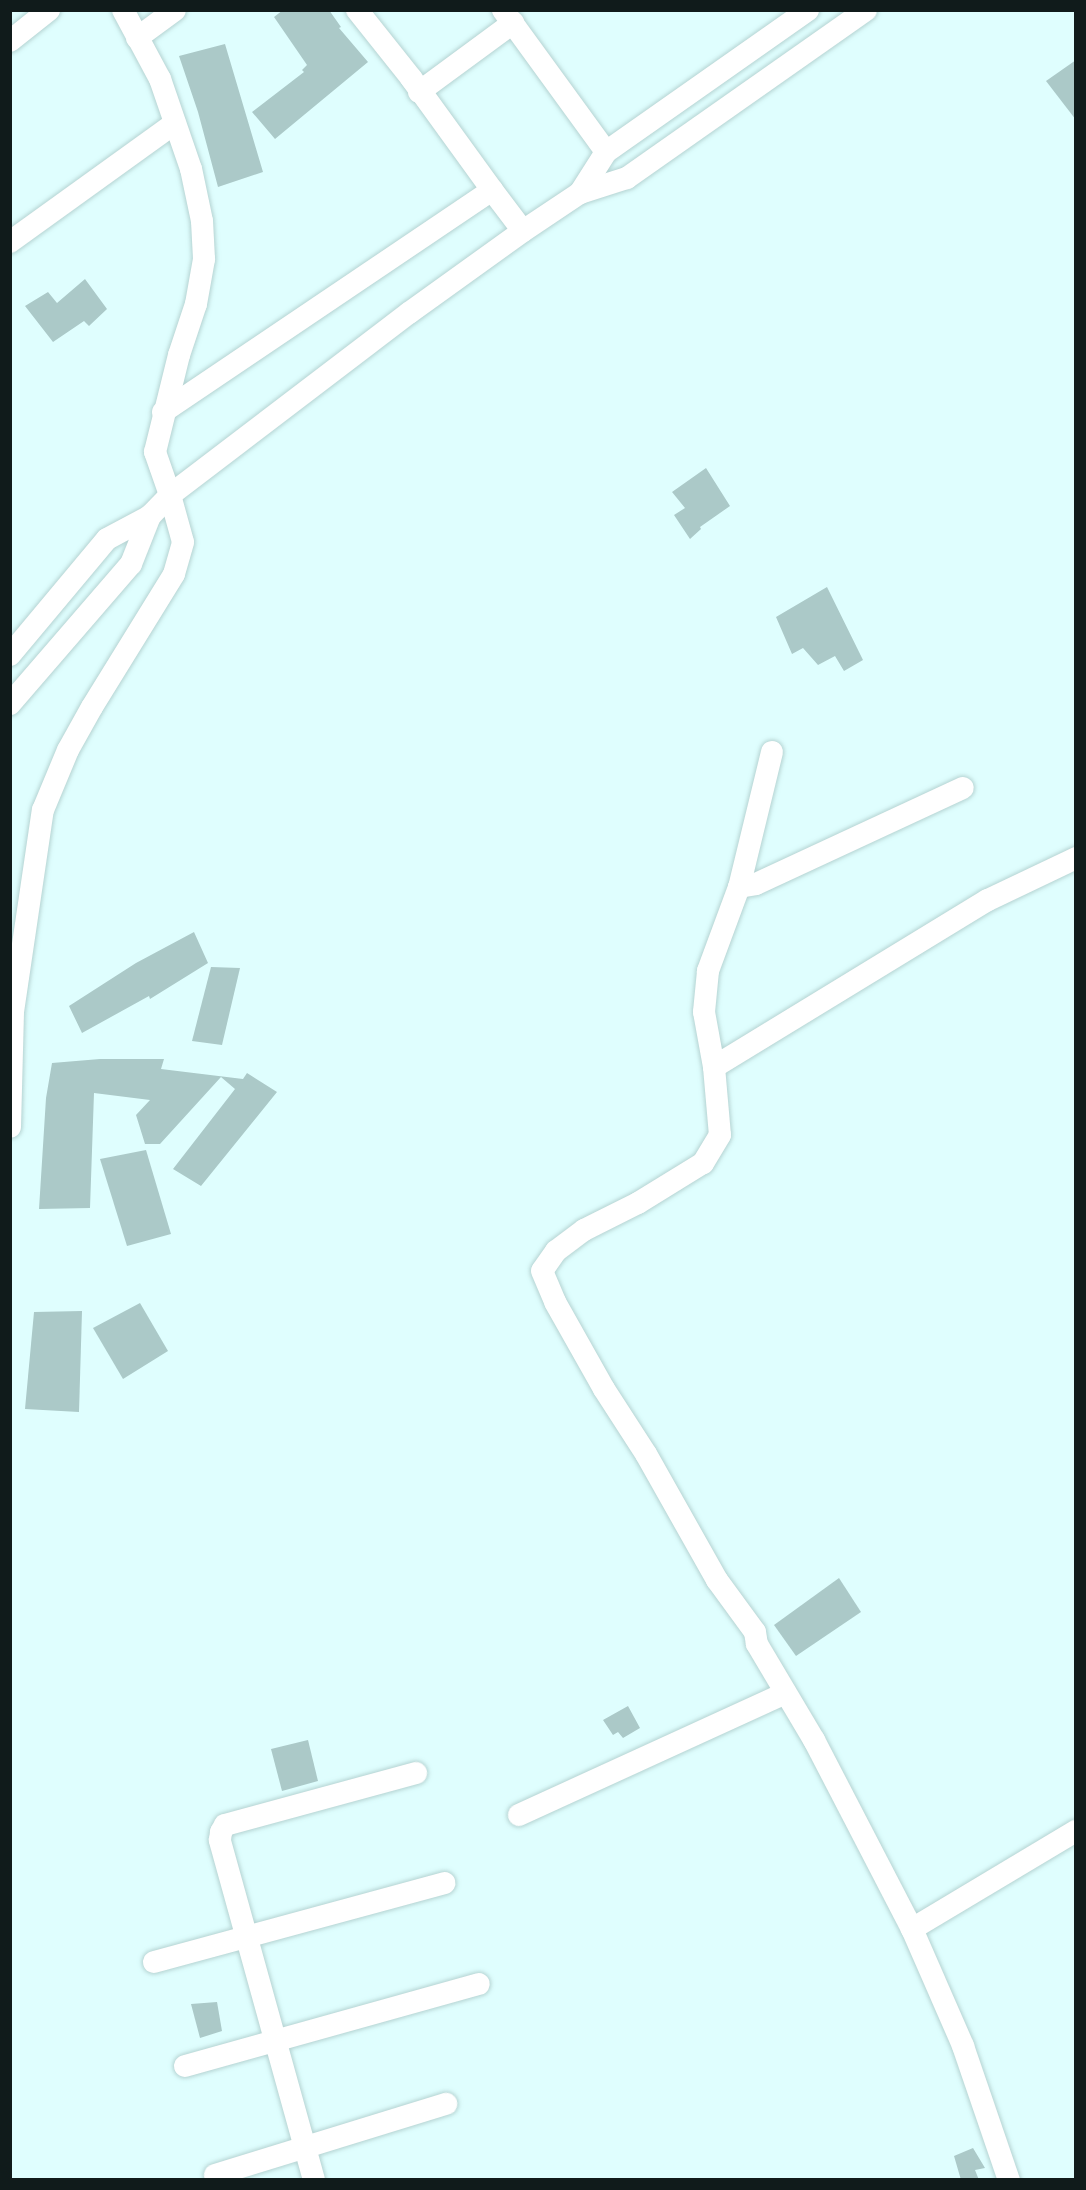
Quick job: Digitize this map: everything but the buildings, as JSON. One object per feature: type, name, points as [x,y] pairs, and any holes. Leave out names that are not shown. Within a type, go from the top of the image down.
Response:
[{"type":"street","points":[[10,41],[49,10]]},
{"type":"street","points":[[10,1127],[13,1012],[44,810],[73,741],[174,574],[183,542],[171,495],[155,452],[163,412],[196,304],[204,259],[202,221],[191,169],[160,79],[123,10]]},
{"type":"street","points":[[137,38],[175,10]]},
{"type":"street","points":[[357,10],[523,231]]},
{"type":"street","points":[[580,193],[606,152],[808,10]]},
{"type":"street","points":[[10,655],[107,539],[150,516],[171,495],[409,313],[523,231],[580,193],[627,178],[866,10]]},
{"type":"street","points":[[419,92],[508,17],[606,152]]},
{"type":"street","points":[[771,38],[817,46]]},
{"type":"street","points":[[10,242],[175,123]]},
{"type":"street","points":[[163,412],[492,190]]},
{"type":"street","points":[[10,704],[131,564],[150,516]]},
{"type":"street","points":[[772,752],[739,887],[708,971],[704,1012],[714,1067],[720,1134],[703,1163],[638,1203],[584,1230],[556,1251],[542,1271],[555,1302],[599,1379],[646,1454],[717,1580],[755,1632],[757,1644],[814,1740],[912,1929],[963,2046],[1009,2180]]},
{"type":"street","points":[[739,887],[756,884],[963,788]]},
{"type":"street","points":[[714,1067],[988,900],[1076,858]]},
{"type":"street","points":[[519,1815],[785,1693]]},
{"type":"street","points":[[314,2180],[220,1840],[225,1825],[416,1773]]},
{"type":"street","points":[[912,1929],[1076,1831]]},
{"type":"street","points":[[154,1962],[444,1883]]},
{"type":"street","points":[[185,2066],[479,1984]]},
{"type":"street","points":[[215,2175],[446,2104]]}]
